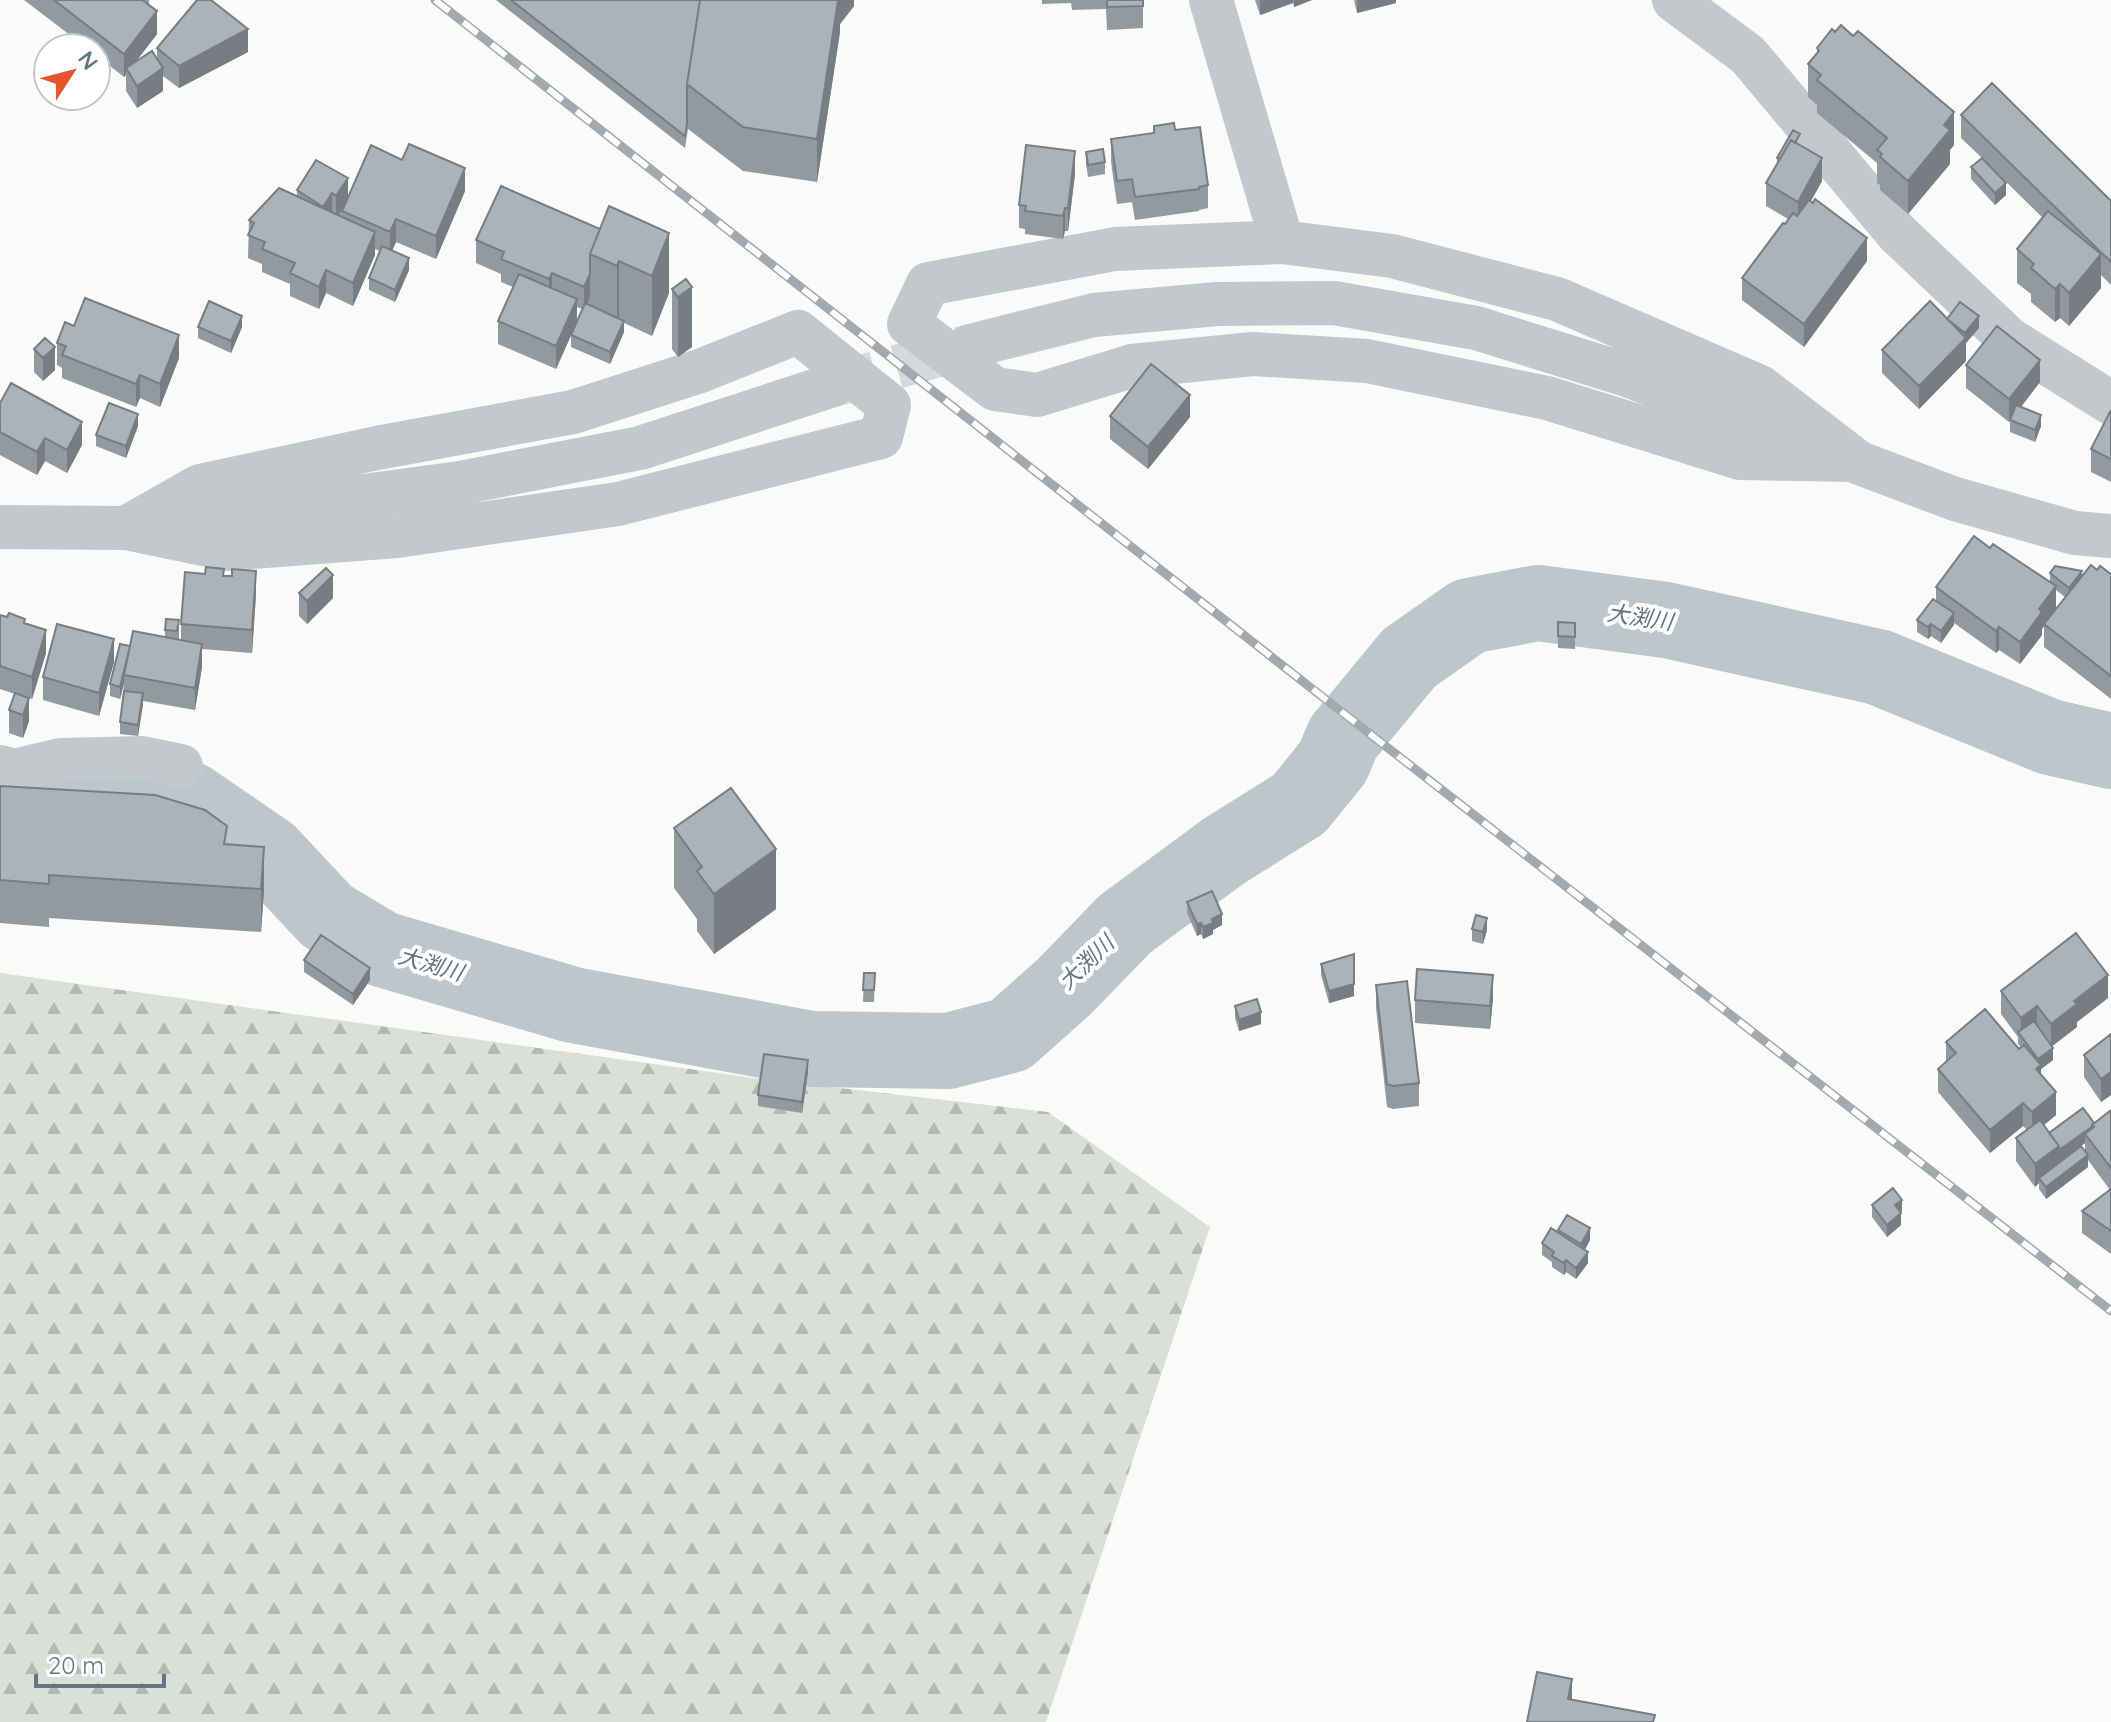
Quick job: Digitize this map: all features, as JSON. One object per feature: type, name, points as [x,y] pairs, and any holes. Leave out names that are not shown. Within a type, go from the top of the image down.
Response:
[{"type":"street","points":[[1211,0],[1282,242]]},
{"type":"street","points":[[1674,0],[1748,55],[1897,233],[2009,339],[2111,403]]},
{"type":"street","points":[[1282,242],[1392,256],[1557,299],[1760,387],[1855,460],[1740,458],[1547,398],[1367,361],[1253,354],[1132,366],[1037,395],[995,389],[909,324],[928,284],[1115,249],[1282,242]]},
{"type":"street","points":[[970,346],[1094,315],[1217,304],[1334,303],[1476,328],[1624,374],[1955,499],[2075,533],[2111,536]]},
{"type":"street","points":[[798,332],[889,405],[881,437],[618,504],[397,536],[227,549],[126,528],[200,486],[377,448],[573,412],[700,371],[798,332]]},
{"type":"street","points":[[0,527],[126,528],[460,483],[640,448],[833,385]]},
{"type":"street","points":[[0,767],[14,771],[61,760],[142,758],[181,766]]},
{"type":"green space","points":[[0,973],[761,1079],[1048,1112],[1210,1227],[1046,1722],[0,1722]]},
{"type":"building","points":[[54,0],[142,0],[157,11],[124,54],[112,45],[112,32],[95,32]]},
{"type":"building","points":[[197,0],[211,0],[248,29],[179,66],[157,48]]},
{"type":"building","points":[[511,0],[700,0],[687,84],[685,136]]},
{"type":"building","points":[[700,0],[838,0],[817,139],[743,127],[687,84]]},
{"type":"building","points":[[1107,0],[1143,0],[1143,6],[1107,7]]},
{"type":"building","points":[[1841,25],[1853,36],[1858,31],[1954,112],[1944,125],[1950,130],[1908,181],[1880,157],[1882,154],[1877,150],[1887,138],[1817,80],[1821,75],[1808,64],[1832,29],[1835,32]]},
{"type":"building","points":[[152,51],[163,68],[137,86],[126,68]]},
{"type":"building","points":[[1992,83],[2111,201],[2111,262],[1961,115]]},
{"type":"building","points":[[1174,123],[1175,130],[1200,127],[1208,185],[1199,189],[1135,197],[1132,179],[1117,181],[1111,139],[1154,133],[1154,126]]},
{"type":"building","points":[[1793,130],[1800,134],[1795,143],[1791,140],[1780,159],[1777,158]]},
{"type":"building","points":[[1791,140],[1822,158],[1798,202],[1766,183]]},
{"type":"building","points":[[409,144],[465,168],[436,236],[396,219],[390,232],[342,211],[371,145],[402,160]]},
{"type":"building","points":[[1026,145],[1075,151],[1068,208],[1065,208],[1063,216],[1025,211],[1026,206],[1019,205]]},
{"type":"building","points":[[1103,149],[1105,162],[1088,165],[1086,152]]},
{"type":"building","points":[[1982,158],[2006,183],[1995,193],[1971,167]]},
{"type":"building","points":[[316,160],[348,178],[336,196],[332,193],[323,207],[297,190]]},
{"type":"building","points":[[501,186],[600,229],[590,254],[590,274],[584,287],[552,273],[549,279],[501,259],[504,252],[476,240]]},
{"type":"building","points":[[279,188],[375,232],[353,283],[326,270],[319,287],[290,273],[295,263],[262,249],[265,242],[248,235],[254,223],[249,220]]},
{"type":"building","points":[[1815,199],[1867,238],[1804,324],[1742,278],[1783,223],[1793,213],[1797,216],[1809,200],[1813,203]]},
{"type":"building","points":[[609,206],[669,233],[652,276],[619,261],[617,266],[590,254]]},
{"type":"building","points":[[2048,211],[2101,254],[2069,293],[2060,284],[2055,289],[2031,268],[2034,264],[2017,249]]},
{"type":"building","points":[[382,246],[409,258],[395,290],[369,278]]},
{"type":"building","points":[[519,274],[577,299],[556,346],[498,321]]},
{"type":"building","points":[[686,279],[692,287],[678,297],[672,289]]},
{"type":"building","points":[[85,298],[179,335],[160,384],[140,375],[136,384],[62,355],[66,346],[57,343],[65,322],[74,326]]},
{"type":"building","points":[[209,301],[242,316],[231,341],[198,327]]},
{"type":"building","points":[[1930,301],[1966,338],[1919,386],[1882,350]]},
{"type":"building","points":[[1960,302],[1979,316],[1965,333],[1947,319]]},
{"type":"building","points":[[585,303],[624,321],[610,352],[571,335]]},
{"type":"building","points":[[1997,326],[2040,360],[2009,399],[1966,365]]},
{"type":"building","points":[[45,338],[55,347],[43,358],[34,349]]},
{"type":"building","points":[[1151,364],[1190,395],[1148,447],[1110,416]]},
{"type":"building","points":[[11,383],[82,422],[67,450],[45,438],[37,452],[0,432],[0,403]]},
{"type":"building","points":[[109,403],[138,414],[126,446],[96,435]]},
{"type":"building","points":[[2016,405],[2041,415],[2035,430],[2010,420]]},
{"type":"building","points":[[2111,410],[2111,459],[2091,449]]},
{"type":"building","points":[[1974,536],[1990,548],[1993,544],[2056,586],[2020,642],[1999,627],[1996,631],[1936,587]]},
{"type":"building","points":[[2091,565],[2097,570],[2100,566],[2111,574],[2111,676],[2044,624]]},
{"type":"building","points":[[2055,566],[2082,571],[2069,588],[2050,573]]},
{"type":"building","points":[[206,567],[224,569],[223,576],[232,576],[232,569],[256,571],[252,630],[181,624],[185,572],[205,574]]},
{"type":"building","points":[[326,568],[333,575],[307,601],[299,593]]},
{"type":"building","points":[[1933,599],[1954,613],[1941,631],[1917,620]]},
{"type":"building","points":[[9,613],[25,619],[24,623],[46,630],[32,677],[0,666],[0,615],[7,617]]},
{"type":"building","points":[[166,619],[179,620],[177,631],[165,630]]},
{"type":"building","points":[[1558,622],[1575,623],[1575,637],[1558,636]]},
{"type":"building","points":[[57,624],[114,639],[99,693],[43,677]]},
{"type":"building","points":[[133,631],[202,644],[195,688],[124,675]]},
{"type":"building","points":[[120,644],[130,646],[120,687],[110,684]]},
{"type":"building","points":[[124,691],[143,693],[138,725],[120,722]]},
{"type":"building","points":[[15,693],[29,698],[23,715],[9,710]]},
{"type":"building","points":[[0,786],[155,795],[205,810],[227,826],[224,844],[264,847],[261,889],[49,875],[49,884],[0,880]]},
{"type":"building","points":[[731,788],[776,849],[714,894],[697,871],[702,867],[674,828]]},
{"type":"building","points":[[1212,891],[1222,914],[1203,927],[1201,923],[1197,924],[1187,902]]},
{"type":"building","points":[[1476,915],[1487,918],[1483,932],[1472,929]]},
{"type":"building","points":[[2076,933],[2108,975],[2074,1001],[2077,1004],[2051,1024],[2037,1006],[2021,1018],[2001,991]]},
{"type":"building","points":[[321,935],[370,968],[353,994],[304,960]]},
{"type":"building","points":[[1354,954],[1354,984],[1329,991],[1321,964]]},
{"type":"building","points":[[1417,969],[1493,975],[1490,1006],[1415,1000]]},
{"type":"building","points":[[864,973],[875,973],[874,990],[863,990]]},
{"type":"building","points":[[1407,981],[1419,1083],[1393,1086],[1387,1084],[1376,985]]},
{"type":"building","points":[[1257,999],[1261,1012],[1239,1020],[1235,1006]]},
{"type":"building","points":[[1985,1009],[2019,1049],[2024,1045],[2041,1065],[2036,1069],[2056,1092],[2032,1112],[2023,1103],[1990,1130],[1938,1069],[1956,1053],[1946,1042]]},
{"type":"building","points":[[2034,1021],[2053,1048],[2038,1059],[2018,1032]]},
{"type":"building","points":[[2111,1034],[2111,1072],[2101,1079],[2084,1055]]},
{"type":"building","points":[[764,1054],[808,1060],[802,1102],[758,1095]]},
{"type":"building","points":[[2083,1108],[2093,1126],[2059,1150],[2049,1133]]},
{"type":"building","points":[[2111,1110],[2111,1168],[2085,1134]]},
{"type":"building","points":[[2040,1120],[2059,1146],[2035,1164],[2016,1138]]},
{"type":"building","points":[[2081,1146],[2088,1155],[2046,1187],[2039,1178]]},
{"type":"building","points":[[1893,1188],[1902,1200],[1895,1205],[1901,1213],[1887,1225],[1872,1205]]},
{"type":"building","points":[[2111,1189],[2111,1231],[2082,1211]]},
{"type":"building","points":[[1567,1215],[1590,1228],[1581,1244],[1558,1230]]},
{"type":"building","points":[[1551,1228],[1588,1252],[1576,1268],[1566,1260],[1564,1263],[1552,1256],[1554,1252],[1542,1243]]},
{"type":"building","points":[[1537,1672],[1572,1679],[1568,1699],[1655,1715],[1653,1722],[1527,1722]]},
{"type":"waterway","name":"大渕川","points":[[0,793],[40,802],[122,782],[189,799],[268,853],[327,916],[382,949],[573,1005],[812,1049],[948,1051],[1010,1035],[1064,987],[1125,924],[1224,851],[1299,804],[1333,762],[1343,738],[1409,658],[1469,616],[1538,603],[1666,620],[1878,667],[2050,737],[2111,751]]},
{"type":"tunnel","points":[[833,385],[970,346]]},
{"type":"railway","points":[[435,0],[2111,1311]]}]
